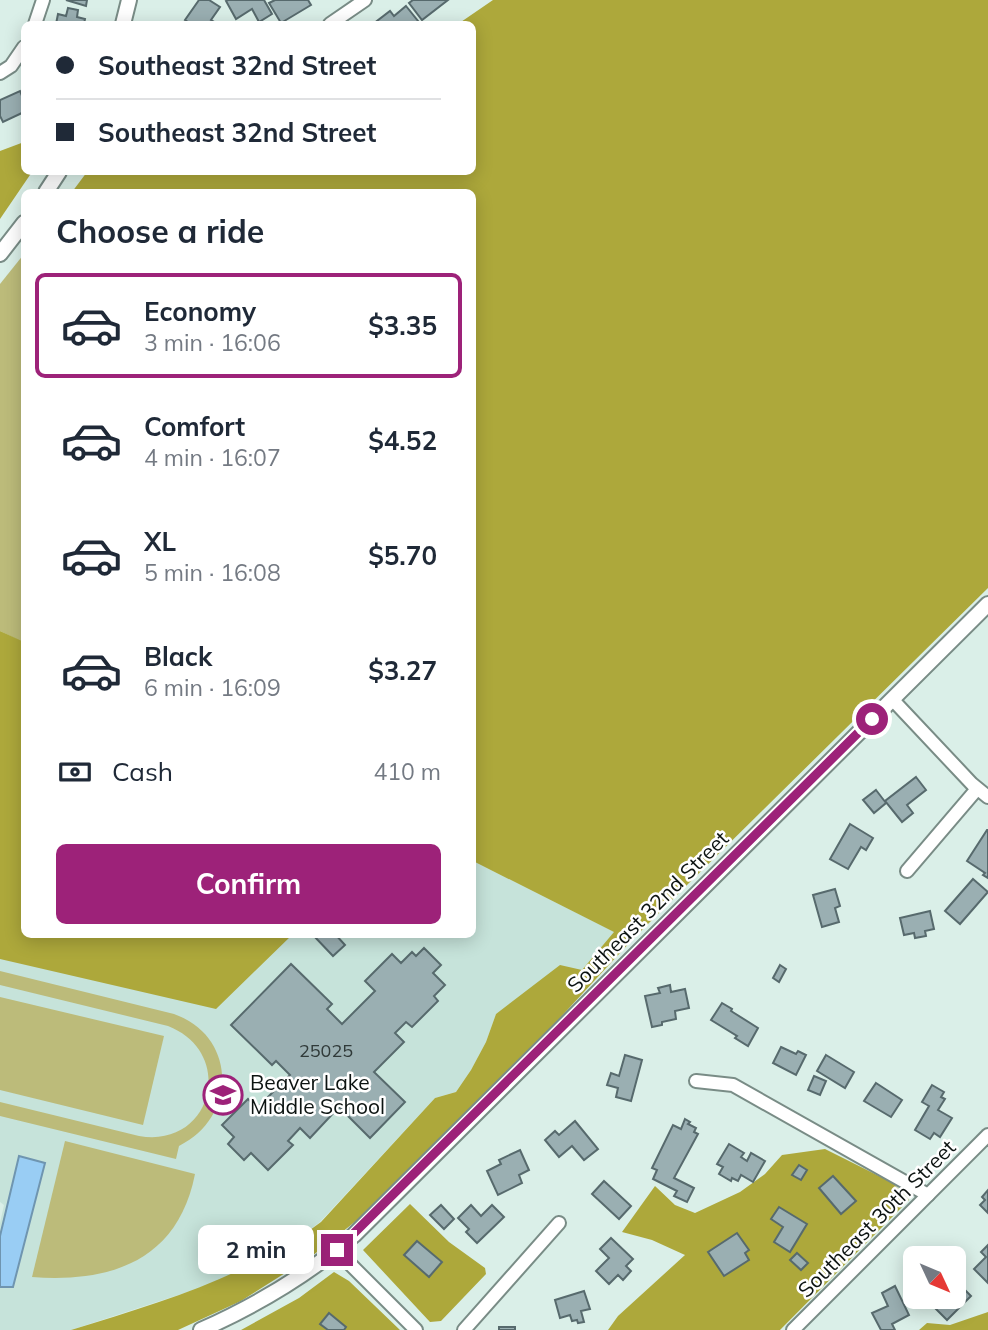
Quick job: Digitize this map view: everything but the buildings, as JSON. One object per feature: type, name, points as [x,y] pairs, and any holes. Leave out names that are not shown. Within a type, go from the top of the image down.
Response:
[{"type":"street","points":[[36,21],[43,0]]},
{"type":"street","points":[[124,21],[129,0]]},
{"type":"street","points":[[334,21],[365,0]]},
{"type":"street","points":[[0,73],[11,66],[21,51]]},
{"type":"street","points":[[0,254],[21,227]]},
{"type":"street","name":"Southeast 32nd Street","points":[[201,1330],[269,1296],[337,1250],[988,604]]},
{"type":"street","points":[[892,699],[983,793],[907,871]]},
{"type":"street","points":[[696,1081],[733,1085],[928,1195]]},
{"type":"street","name":"Southeast 30th Street","points":[[793,1330],[988,1135]]},
{"type":"street","points":[[464,1330],[559,1223]]},
{"type":"street","points":[[337,1250],[416,1330]]},
{"type":"shaded area","points":[[493,0],[988,0],[988,588],[632,940],[547,1032],[366,1213],[312,1256],[241,1301],[178,1330],[71,1330],[169,1299],[231,1274],[292,1242],[321,1222],[435,1098],[456,1092],[486,1042],[496,1014],[560,965],[582,970],[614,932],[476,863],[476,189],[74,189],[85,175],[476,175],[476,21],[462,21]]},
{"type":"shaded area","points":[[21,143],[21,175],[30,175],[0,219],[0,151]]},
{"type":"shaded area","points":[[21,258],[21,642],[0,631],[0,284]]},
{"type":"shaded area","name":"Beaver Lake Middle School","points":[[0,631],[21,896],[21,938],[476,938],[476,862],[615,932],[582,970],[496,1014],[486,1042],[456,1092],[435,1098],[320,1222],[248,1267],[203,1287],[71,1330],[0,1330],[0,1223],[4,1205],[0,1202]]},
{"type":"shaded area","points":[[0,631],[21,641],[21,938],[289,938],[216,1009],[0,959]]},
{"type":"shaded area","points":[[0,971],[174,1014],[195,1025],[210,1040],[219,1058],[222,1077],[220,1097],[212,1116],[198,1133],[179,1146],[176,1159],[0,1116],[0,1102],[139,1136],[164,1136],[184,1128],[198,1114],[207,1096],[208,1076],[203,1056],[190,1039],[168,1026],[0,985]]},
{"type":"shaded area","points":[[0,997],[164,1036],[143,1125],[0,1090]]},
{"type":"shaded area","points":[[65,1141],[195,1174],[186,1203],[174,1227],[157,1246],[137,1260],[114,1270],[89,1276],[32,1277]]},
{"type":"shaded area","points":[[825,1149],[893,1183],[909,1200],[780,1330],[608,1330],[618,1316],[685,1255],[652,1240],[622,1232],[655,1186],[675,1205],[695,1213],[740,1192],[765,1174],[782,1155]]},
{"type":"shaded area","points":[[410,1204],[449,1242],[485,1268],[486,1274],[441,1321],[430,1322],[363,1250]]},
{"type":"shaded area","points":[[334,1272],[349,1281],[400,1330],[241,1330],[299,1298]]},
{"type":"shaded area","points":[[988,1312],[988,1330],[919,1330],[927,1323],[950,1325]]},
{"type":"water","points":[[19,1156],[45,1163],[13,1287],[0,1287],[0,1236]]},
{"type":"place","name":"Beaver Lake Middle School","points":[[223,1095]]},
{"type":"route","points":[[337,1250],[872,719]]}]
